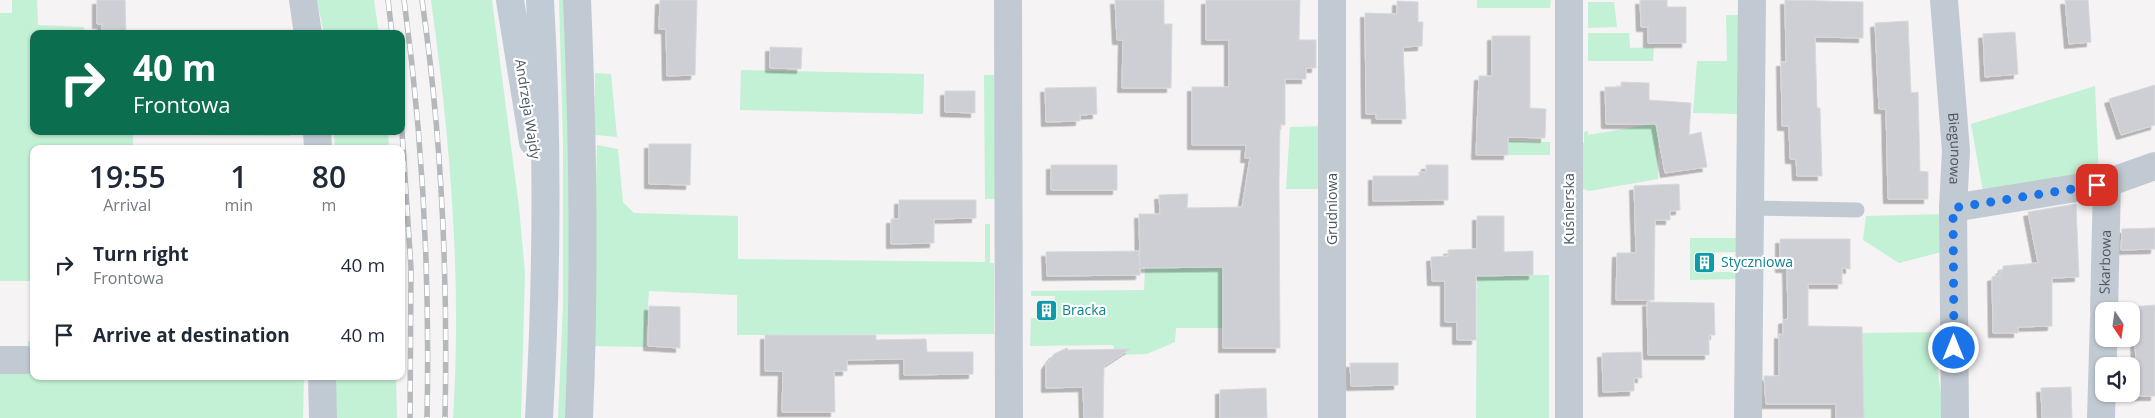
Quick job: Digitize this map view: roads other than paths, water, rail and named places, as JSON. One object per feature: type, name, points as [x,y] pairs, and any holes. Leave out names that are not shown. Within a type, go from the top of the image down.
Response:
[{"type":"main road","name":"Andrzeja Wajdy","points":[[510,0],[545,218]]},
{"type":"main road","name":"Andrzeja Wajdy","points":[[539,418],[545,218],[546,101],[540,0]]},
{"type":"street","points":[[303,0],[307,30]]},
{"type":"street","points":[[578,0],[582,136],[582,344],[579,418]]},
{"type":"street","points":[[1008,0],[1009,418]]},
{"type":"street","name":"Grudniowa","points":[[1332,0],[1332,418]]},
{"type":"street","name":"Kuśnierska","points":[[1569,0],[1569,418]]},
{"type":"street","points":[[1748,418],[1752,0]]},
{"type":"street","name":"Biegunowa","points":[[1944,0],[1956,133],[1953,208],[1955,418]]},
{"type":"street","points":[[1953,208],[2107,183],[2155,166]]},
{"type":"street","name":"Skarbowa","points":[[2104,302],[2107,183]]},
{"type":"street","points":[[2101,418],[2103,348]]},
{"type":"street","points":[[322,380],[323,418]]},
{"type":"lane","points":[[1750,208],[1858,210]]},
{"type":"railway","points":[[388,0],[392,30]]},
{"type":"railway","points":[[404,0],[416,104],[424,209],[428,366],[427,418]]},
{"type":"railway","points":[[422,0],[439,156],[442,209],[446,366],[445,418]]},
{"type":"railway","points":[[402,135],[403,145]]},
{"type":"railway","points":[[405,177],[411,268],[410,418]]},
{"type":"place","name":"Styczniowa","points":[[1705,262]]},
{"type":"place","name":"Bracka","points":[[1046,310]]}]
